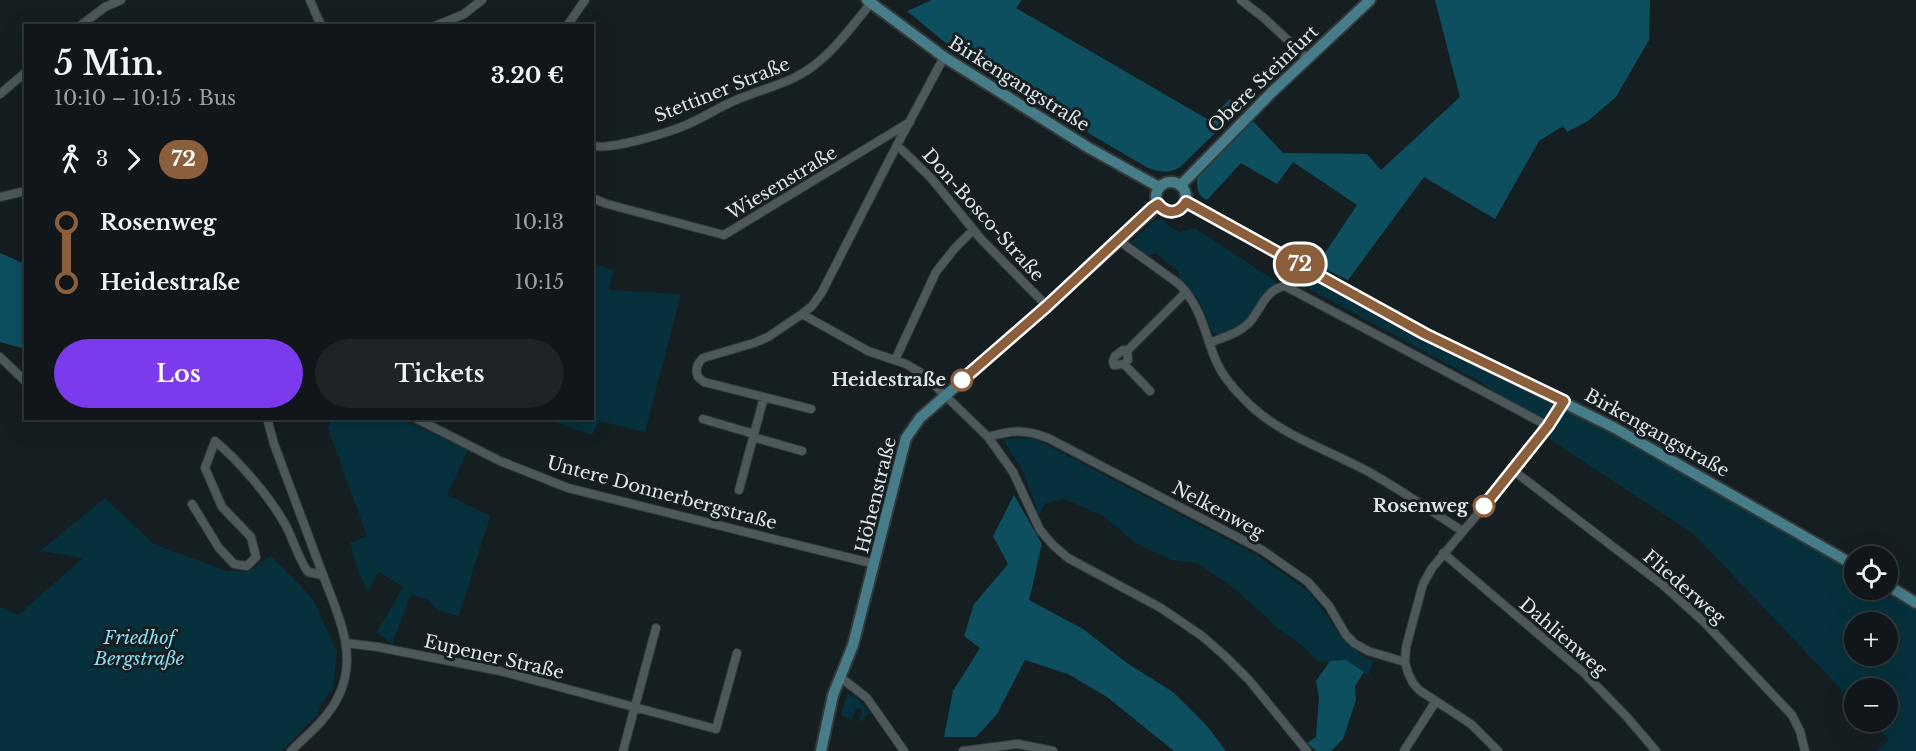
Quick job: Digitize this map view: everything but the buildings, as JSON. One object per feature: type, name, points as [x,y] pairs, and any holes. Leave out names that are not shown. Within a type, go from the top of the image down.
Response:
[{"type":"street","points":[[83,24],[121,0]]},
{"type":"street","points":[[310,0],[321,24]]},
{"type":"street","points":[[441,24],[470,11],[482,0]]},
{"type":"street","points":[[568,24],[585,0]]},
{"type":"street","points":[[1241,0],[1307,58]]},
{"type":"street","name":"Obere Steinfurt","points":[[1181,185],[1307,58],[1370,0]]},
{"type":"street","name":"Birkengangstraße","points":[[869,1],[944,57],[1089,148],[1159,187]]},
{"type":"street","name":"Stettiner Straße","points":[[594,146],[615,146],[686,125],[734,101],[790,81],[811,68],[839,42],[869,1]]},
{"type":"street","points":[[811,409],[704,382],[696,373],[698,362],[703,358],[768,337],[802,314],[817,300],[944,57]]},
{"type":"street","points":[[0,94],[24,74]]},
{"type":"street","name":"Wiesenstraße","points":[[594,199],[724,235],[910,122]]},
{"type":"street","name":"Don-Bosco-Straße","points":[[897,145],[931,177],[973,230],[1047,306]]},
{"type":"street","points":[[1168,182],[1181,185],[1186,193],[1186,202],[1178,211],[1167,212],[1158,204],[1156,196],[1159,187],[1168,182]]},
{"type":"street","points":[[0,197],[24,191]]},
{"type":"street","name":"Birkengangstraße","points":[[1186,202],[1425,334],[1564,401],[1697,473],[1844,559]]},
{"type":"street","name":"Höhenstraße","points":[[821,751],[833,695],[852,650],[906,438],[920,418],[945,394],[1047,306],[1158,204]]},
{"type":"street","points":[[895,360],[936,272],[973,230]]},
{"type":"street","points":[[1118,240],[1179,284],[1186,292],[1199,312],[1217,363],[1254,409],[1287,430],[1369,472],[1462,531]]},
{"type":"street","points":[[1210,342],[1241,329],[1270,293],[1285,286],[1548,426]]},
{"type":"street","points":[[1127,351],[1128,360],[1117,366],[1113,361],[1119,352],[1127,351],[1186,292]]},
{"type":"street","points":[[802,314],[868,351],[906,364],[923,374],[988,437],[1013,472],[1040,530],[1053,545],[1075,563],[1161,608],[1202,636],[1226,656],[1249,680],[1307,751]]},
{"type":"street","points":[[0,357],[24,380]]},
{"type":"street","points":[[1124,364],[1150,391]]},
{"type":"street","points":[[739,490],[764,397]]},
{"type":"street","points":[[1498,751],[1471,724],[1413,683],[1405,662],[1406,647],[1423,584],[1432,568],[1514,471],[1564,401]]},
{"type":"street","points":[[703,419],[802,451]]},
{"type":"street","points":[[267,420],[273,444],[338,613],[349,666],[338,698],[291,751]]},
{"type":"street","name":"Untere Donnerbergstraße","points":[[419,420],[500,460],[568,488],[875,564]]},
{"type":"street","name":"Nelkenweg","points":[[988,437],[1011,431],[1029,431],[1048,438],[1262,550],[1308,582],[1329,606],[1346,635],[1354,643],[1368,651],[1405,662]]},
{"type":"street","points":[[192,504],[219,548],[234,564],[247,566],[256,557],[256,550],[250,537],[222,507],[205,468],[215,441],[226,449],[275,507],[293,541],[301,563],[308,572],[323,575]]},
{"type":"street","name":"Fliederweg","points":[[1514,471],[1663,585],[1704,622],[1792,715],[1800,731],[1805,751]]},
{"type":"street","name":"Dahlienweg","points":[[1443,553],[1584,674],[1626,716],[1656,751]]},
{"type":"street","points":[[1898,592],[1916,603]]},
{"type":"street","points":[[623,751],[656,628]]},
{"type":"street","name":"Eupener Straße","points":[[346,643],[500,671],[716,729],[736,653]]},
{"type":"street","points":[[840,676],[867,698],[904,751]]},
{"type":"street","points":[[1404,751],[1436,701]]},
{"type":"street","points":[[963,751],[1018,744],[1053,751]]},
{"type":"green space","points":[[1155,220],[1164,220],[1167,225],[1179,232],[1195,228],[1279,285],[1246,322],[1239,328],[1219,337],[1212,332],[1195,295],[1180,281],[1178,271],[1155,253],[1148,256],[1131,242]]},
{"type":"green space","points":[[594,264],[613,270],[609,290],[681,294],[645,432],[599,421],[592,435],[549,420],[594,420]]},
{"type":"green space","points":[[1310,278],[1422,340],[1582,416],[1667,462],[1844,567],[1844,600],[1898,600],[1916,610],[1916,751],[1877,751],[1889,740],[1881,732],[1898,732],[1898,678],[1844,678],[1844,692],[1694,534],[1549,439],[1552,430],[1477,380],[1304,286]]},
{"type":"green space","points":[[331,420],[404,420],[468,450],[447,495],[490,516],[459,616],[438,610],[428,600],[411,594],[392,644],[377,632],[403,587],[379,572],[368,591],[358,571],[350,543],[367,536],[328,429]]},
{"type":"green space","points":[[1034,438],[1257,555],[1310,593],[1344,640],[1367,659],[1373,660],[1369,676],[1346,660],[1318,662],[1303,646],[1276,627],[1231,586],[1197,563],[1171,560],[1134,542],[1104,516],[1064,499],[1046,503],[1039,515],[1023,471],[1002,439]]},
{"type":"green space","name":"Friedhof Bergstraße","points":[[105,498],[154,544],[227,571],[249,571],[271,556],[313,599],[337,652],[333,688],[317,715],[282,751],[0,751],[0,607],[18,615],[83,558],[40,551]]},
{"type":"green space","points":[[847,693],[857,698],[870,713],[859,723],[862,709],[856,708],[852,720],[841,715]]},
{"type":"shaded area","points":[[932,0],[1022,0],[1016,8],[1209,120],[1230,99],[1240,109],[1180,167],[1164,172],[1148,168],[971,64],[907,11]]},
{"type":"shaded area","points":[[1435,0],[1650,0],[1649,40],[1616,97],[1588,121],[1567,132],[1563,126],[1539,141],[1495,219],[1424,177],[1348,280],[1317,265],[1357,205],[1293,162],[1277,184],[1241,163],[1207,200],[1201,196],[1197,187],[1197,176],[1252,120],[1283,153],[1367,154],[1381,170],[1460,97]]},
{"type":"shaded area","points":[[0,253],[24,264],[24,349],[0,342]]},
{"type":"shaded area","points":[[1014,495],[1042,544],[1029,600],[1083,629],[1127,663],[1173,692],[1207,726],[1226,751],[1174,751],[1107,697],[1068,674],[1025,660],[997,714],[976,737],[944,737],[953,691],[980,648],[964,636],[974,604],[1008,564],[993,536]]},
{"type":"shaded area","points":[[1346,660],[1364,672],[1355,686],[1356,700],[1343,739],[1331,751],[1316,751],[1307,743],[1316,737],[1319,697],[1316,681],[1330,661]]},
{"type":"bus line","name":"72","points":[[962,380],[1047,306],[1152,208],[1158,204],[1161,209],[1173,212],[1178,211],[1186,202],[1425,334],[1564,401],[1514,471],[1484,506]]},
{"type":"place","name":"Heidestraße","points":[[962,380]]},
{"type":"place","name":"Rosenweg","points":[[1484,506]]}]
